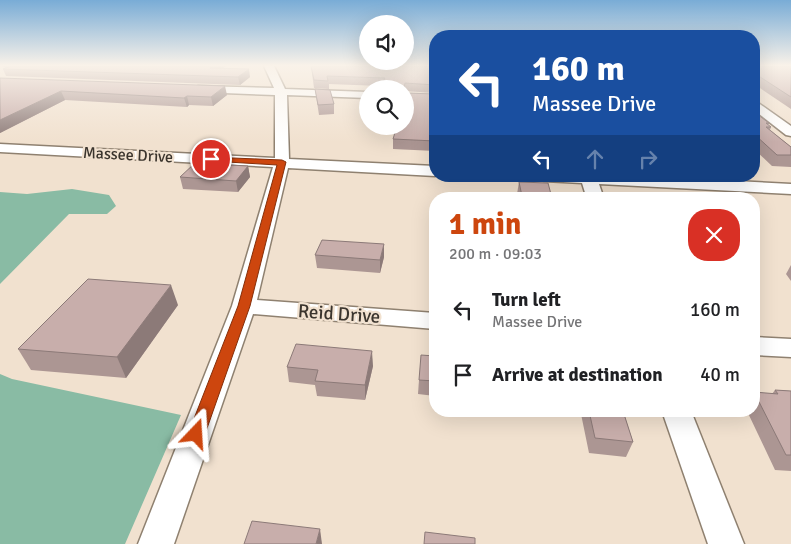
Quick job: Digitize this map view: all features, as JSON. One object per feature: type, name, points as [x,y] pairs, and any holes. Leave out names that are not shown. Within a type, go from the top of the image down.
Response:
[{"type":"street","points":[[266,91],[359,95]]},
{"type":"street","points":[[156,544],[244,306],[282,162],[281,92]]},
{"type":"street","points":[[760,108],[781,110]]},
{"type":"street","points":[[760,111],[791,132]]},
{"type":"street","name":"Massee Drive","points":[[0,148],[429,170]]},
{"type":"street","points":[[673,182],[791,189]]},
{"type":"street","name":"Reid Drive","points":[[244,306],[429,321]]},
{"type":"street","points":[[760,346],[791,348]]},
{"type":"street","points":[[678,417],[726,544]]},
{"type":"green space","points":[[72,189],[109,195],[116,206],[107,214],[69,214],[0,284],[0,192],[27,194]]},
{"type":"green space","points":[[0,374],[12,379],[181,415],[125,544],[0,544]]},
{"type":"building","points":[[0,91],[60,91],[0,120]]},
{"type":"building","points":[[68,91],[218,91],[211,97],[187,96],[184,98]]},
{"type":"building","points":[[315,91],[330,91],[334,104],[318,105]]},
{"type":"building","points":[[782,91],[791,91],[791,97]]},
{"type":"building","points":[[414,93],[429,94],[429,141],[393,139],[394,135],[414,135]]},
{"type":"building","points":[[760,116],[771,127],[766,127],[791,147],[791,155],[777,155],[760,139]]},
{"type":"building","points":[[195,163],[248,166],[236,181],[180,177]]},
{"type":"building","points":[[519,182],[548,183],[550,192],[521,192]]},
{"type":"building","points":[[322,240],[384,244],[380,260],[315,255]]},
{"type":"building","points":[[88,279],[171,285],[117,357],[18,349]]},
{"type":"building","points":[[296,344],[372,351],[365,385],[315,381],[318,370],[287,367]]},
{"type":"building","points":[[421,355],[429,356],[429,381],[419,380]]},
{"type":"building","points":[[775,390],[791,391],[791,455],[786,455],[760,404],[760,392],[778,394]]},
{"type":"building","points":[[590,417],[625,417],[633,442],[595,438]]},
{"type":"building","points":[[252,521],[320,529],[316,544],[244,544]]},
{"type":"building","points":[[425,532],[475,538],[475,544],[424,544]]},
{"type":"route","points":[[196,434],[244,306],[282,162],[211,159]]}]
